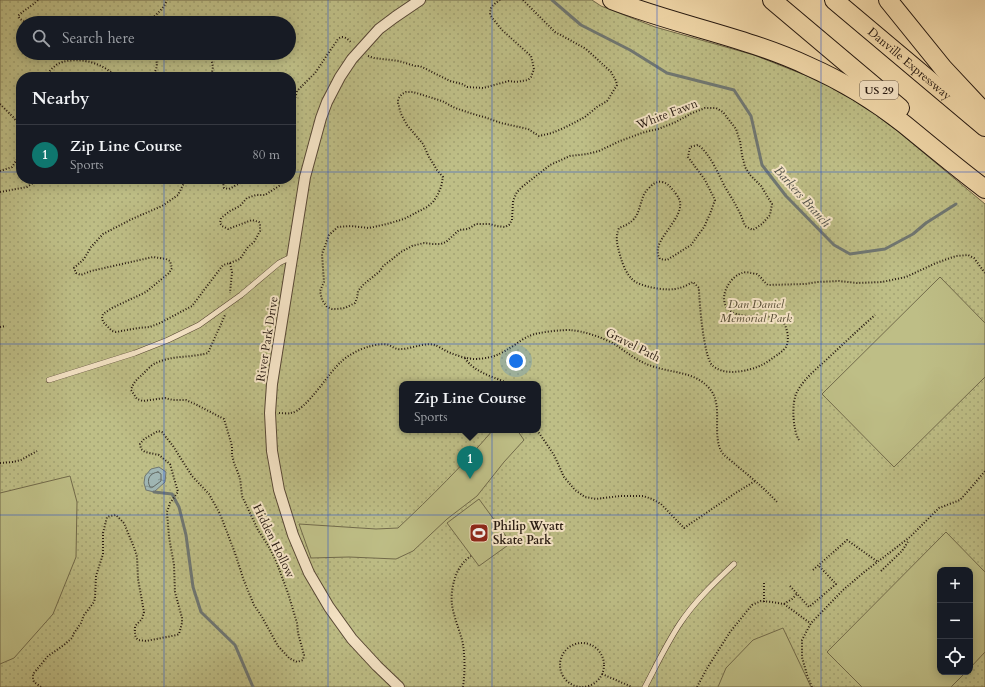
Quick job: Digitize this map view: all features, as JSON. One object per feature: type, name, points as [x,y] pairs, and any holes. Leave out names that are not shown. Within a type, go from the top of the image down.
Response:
[{"type":"highway","points":[[612,0],[635,9],[777,53],[808,65],[874,102],[985,189]]},
{"type":"highway","name":"US 29","points":[[772,0],[985,180]]},
{"type":"highway","name":"Danville Expressway","points":[[834,0],[985,127]]},
{"type":"highway","points":[[888,0],[943,68],[985,112]]},
{"type":"street","name":"River Park Drive","points":[[399,687],[352,639],[329,607],[309,573],[293,535],[279,490],[272,451],[270,413],[272,384],[305,177],[321,118],[327,102],[352,59],[379,29],[395,16],[420,0]]},
{"type":"lane","points":[[48,380],[135,353],[168,340],[199,325],[241,295],[279,263],[293,256]]},
{"type":"lane","points":[[645,687],[679,625],[713,584],[734,564]]},
{"type":"path","points":[[18,16],[23,10],[38,0]]},
{"type":"path","points":[[154,16],[164,7],[167,0]]},
{"type":"path","points":[[296,95],[297,91],[315,73],[340,37],[345,37],[356,44],[367,55],[374,58],[399,61],[420,66],[450,82],[462,84],[467,87],[482,88],[509,81],[516,82],[528,80],[534,69],[531,56],[502,30],[490,15],[490,9],[500,0]]},
{"type":"path","name":"White Fawn","points":[[523,0],[555,32],[586,50],[611,72],[617,85],[614,92],[607,101],[585,117],[552,133],[539,136],[528,130],[455,108],[442,101],[419,93],[406,92],[402,94],[398,99],[401,114],[407,125],[423,144],[429,157],[443,177],[441,187],[433,202],[427,207],[404,219],[369,228],[351,226],[338,227],[329,235],[322,254],[324,282],[320,291],[322,300],[327,307],[332,309],[345,308],[354,303],[357,298],[358,291],[364,284],[401,252],[412,246],[424,243],[441,244],[446,242],[459,230],[468,229],[476,224],[490,224],[505,227],[509,225],[512,220],[513,201],[517,192],[522,186],[550,165],[570,156],[599,151],[620,141],[645,132],[658,130],[705,108],[716,108],[723,112],[736,129],[745,167],[772,204],[770,215],[762,224],[753,230],[745,226],[740,212],[720,175],[703,148],[698,145],[690,147],[688,157],[705,180],[715,200],[704,227],[691,245],[667,260],[660,259],[658,254],[658,246],[681,206],[679,198],[667,183],[660,182],[655,183],[645,192],[633,220],[619,228],[616,236],[620,258],[632,280],[653,288],[670,290],[678,289],[693,282],[699,288],[700,310],[706,353],[712,365],[721,371],[747,371],[763,365],[783,351],[788,338],[783,321],[772,317],[750,316],[729,311],[724,300],[726,288],[728,283],[735,276],[743,272],[756,274],[768,285],[839,281],[857,283],[882,282],[906,276],[956,256],[968,255],[974,258],[985,273]]},
{"type":"path","points":[[49,72],[56,64],[72,60],[95,64],[111,72]]},
{"type":"path","points":[[155,72],[157,65],[156,60]]},
{"type":"path","points":[[212,60],[213,67],[212,72]]},
{"type":"path","points":[[0,104],[16,121]]},
{"type":"path","points":[[0,171],[12,167],[16,161]]},
{"type":"path","points":[[0,192],[28,187],[32,184]]},
{"type":"path","points":[[184,184],[178,195],[162,206],[103,234],[91,247],[84,259],[74,268],[76,273],[81,275],[91,271],[153,257],[170,261],[172,268],[169,273],[146,292],[112,308],[103,314],[103,322],[112,331],[116,332],[150,327],[192,306],[223,265],[240,259],[248,247],[254,242],[260,231],[259,222],[252,220],[228,229],[220,223],[221,218],[240,206],[247,198],[256,195],[265,195],[273,191],[279,184]]},
{"type":"path","points":[[223,184],[224,188],[229,189],[238,184]]},
{"type":"path","name":"Hidden Hollow","points":[[41,687],[34,682],[34,674],[48,656],[72,638],[84,615],[94,602],[96,576],[103,554],[103,533],[107,517],[116,515],[124,523],[137,557],[138,579],[144,612],[142,619],[135,626],[134,634],[138,640],[146,642],[179,634],[182,618],[176,592],[167,512],[170,503],[178,492],[170,464],[159,455],[145,452],[141,449],[140,444],[144,439],[158,430],[162,432],[173,446],[192,476],[209,494],[220,514],[254,605],[278,646],[289,658],[297,662],[303,660],[304,655],[297,623],[288,593],[276,561],[258,530],[242,496],[240,478],[234,463],[232,446],[224,419],[186,400],[173,400],[165,398],[143,401],[137,399],[131,390],[132,385],[155,363],[168,359],[199,356],[208,353],[225,317],[231,287],[232,272],[230,263]]},
{"type":"path","points":[[799,440],[795,430],[793,408],[796,393],[807,378],[875,315]]},
{"type":"path","points":[[0,327],[5,326]]},
{"type":"path","name":"Gravel Path","points":[[270,413],[292,413],[298,410],[310,400],[341,361],[367,347],[380,344],[388,345],[399,350],[425,344],[434,345],[450,353],[465,358],[474,359],[493,357],[503,353],[529,336],[539,333],[569,330],[581,332],[613,343],[631,356],[654,367],[692,376],[706,384],[711,389],[715,397],[718,440],[723,454],[777,502]]},
{"type":"path","name":"Gravel Path","points":[[465,358],[468,363],[480,372],[502,381]]},
{"type":"path","points":[[539,433],[554,455],[564,477],[575,490],[585,497],[596,499],[620,496],[643,496],[652,498],[661,504],[684,528],[755,481]]},
{"type":"path","points":[[0,463],[21,460],[37,451]]},
{"type":"path","points":[[812,687],[807,676],[802,657],[802,640],[811,623],[843,590],[910,537],[940,508],[960,500],[985,471]]},
{"type":"path","points":[[881,571],[902,551],[910,537]]},
{"type":"path","points":[[812,570],[847,540],[878,562]]},
{"type":"path","points":[[463,687],[463,644],[452,604],[452,593],[459,568],[466,559],[471,556]]},
{"type":"path","points":[[790,586],[809,607],[836,584],[818,565]]},
{"type":"path","points":[[764,583],[764,602]]},
{"type":"path","points":[[784,604],[798,594]]},
{"type":"path","points":[[697,687],[706,670],[734,627],[752,605],[761,601],[784,604],[811,623]]},
{"type":"path","points":[[583,642],[594,646],[599,650],[604,661],[602,674],[596,682],[586,687],[570,684],[563,676],[560,666],[561,656],[572,644],[583,642]]},
{"type":"path","points":[[602,674],[632,687]]},
{"type":"green space","name":"Dan Daniel Memorial Park","points":[[0,0],[592,0],[601,6],[655,27],[754,55],[820,81],[871,110],[985,204],[985,687],[0,687]]},
{"type":"green space","points":[[940,277],[985,323],[985,377],[894,467],[822,394]]},
{"type":"green space","points":[[490,433],[519,433],[524,440],[477,496],[447,519],[413,551],[396,559],[349,557],[311,558],[299,524],[376,529],[398,528],[423,505]]},
{"type":"green space","points":[[70,476],[77,502],[76,557],[53,614],[14,658],[0,664],[0,493]]},
{"type":"green space","name":"Philip Wyatt Skate Park","points":[[479,499],[511,543],[479,566],[447,523]]},
{"type":"green space","points":[[946,532],[985,572],[985,652],[973,665],[973,567],[937,567],[937,675],[963,675],[951,687],[862,687],[827,652]]},
{"type":"green space","points":[[783,628],[811,687],[718,687],[726,668],[753,640]]},
{"type":"water","points":[[159,467],[166,472],[165,482],[154,492],[146,490],[144,483],[145,476],[151,469]]},
{"type":"waterway","name":"Barkers Branch","points":[[552,0],[581,25],[630,50],[667,73],[734,90],[751,116],[762,165],[786,196],[834,245],[850,254],[885,249],[913,234],[926,223],[956,204]]},
{"type":"waterway","points":[[154,492],[172,494],[179,507],[186,535],[193,587],[201,612],[235,645],[253,687]]},
{"type":"place","name":"Zip Line Course","points":[[470,479]]},
{"type":"place","name":"Philip Wyatt Skate Park","points":[[479,533]]}]
